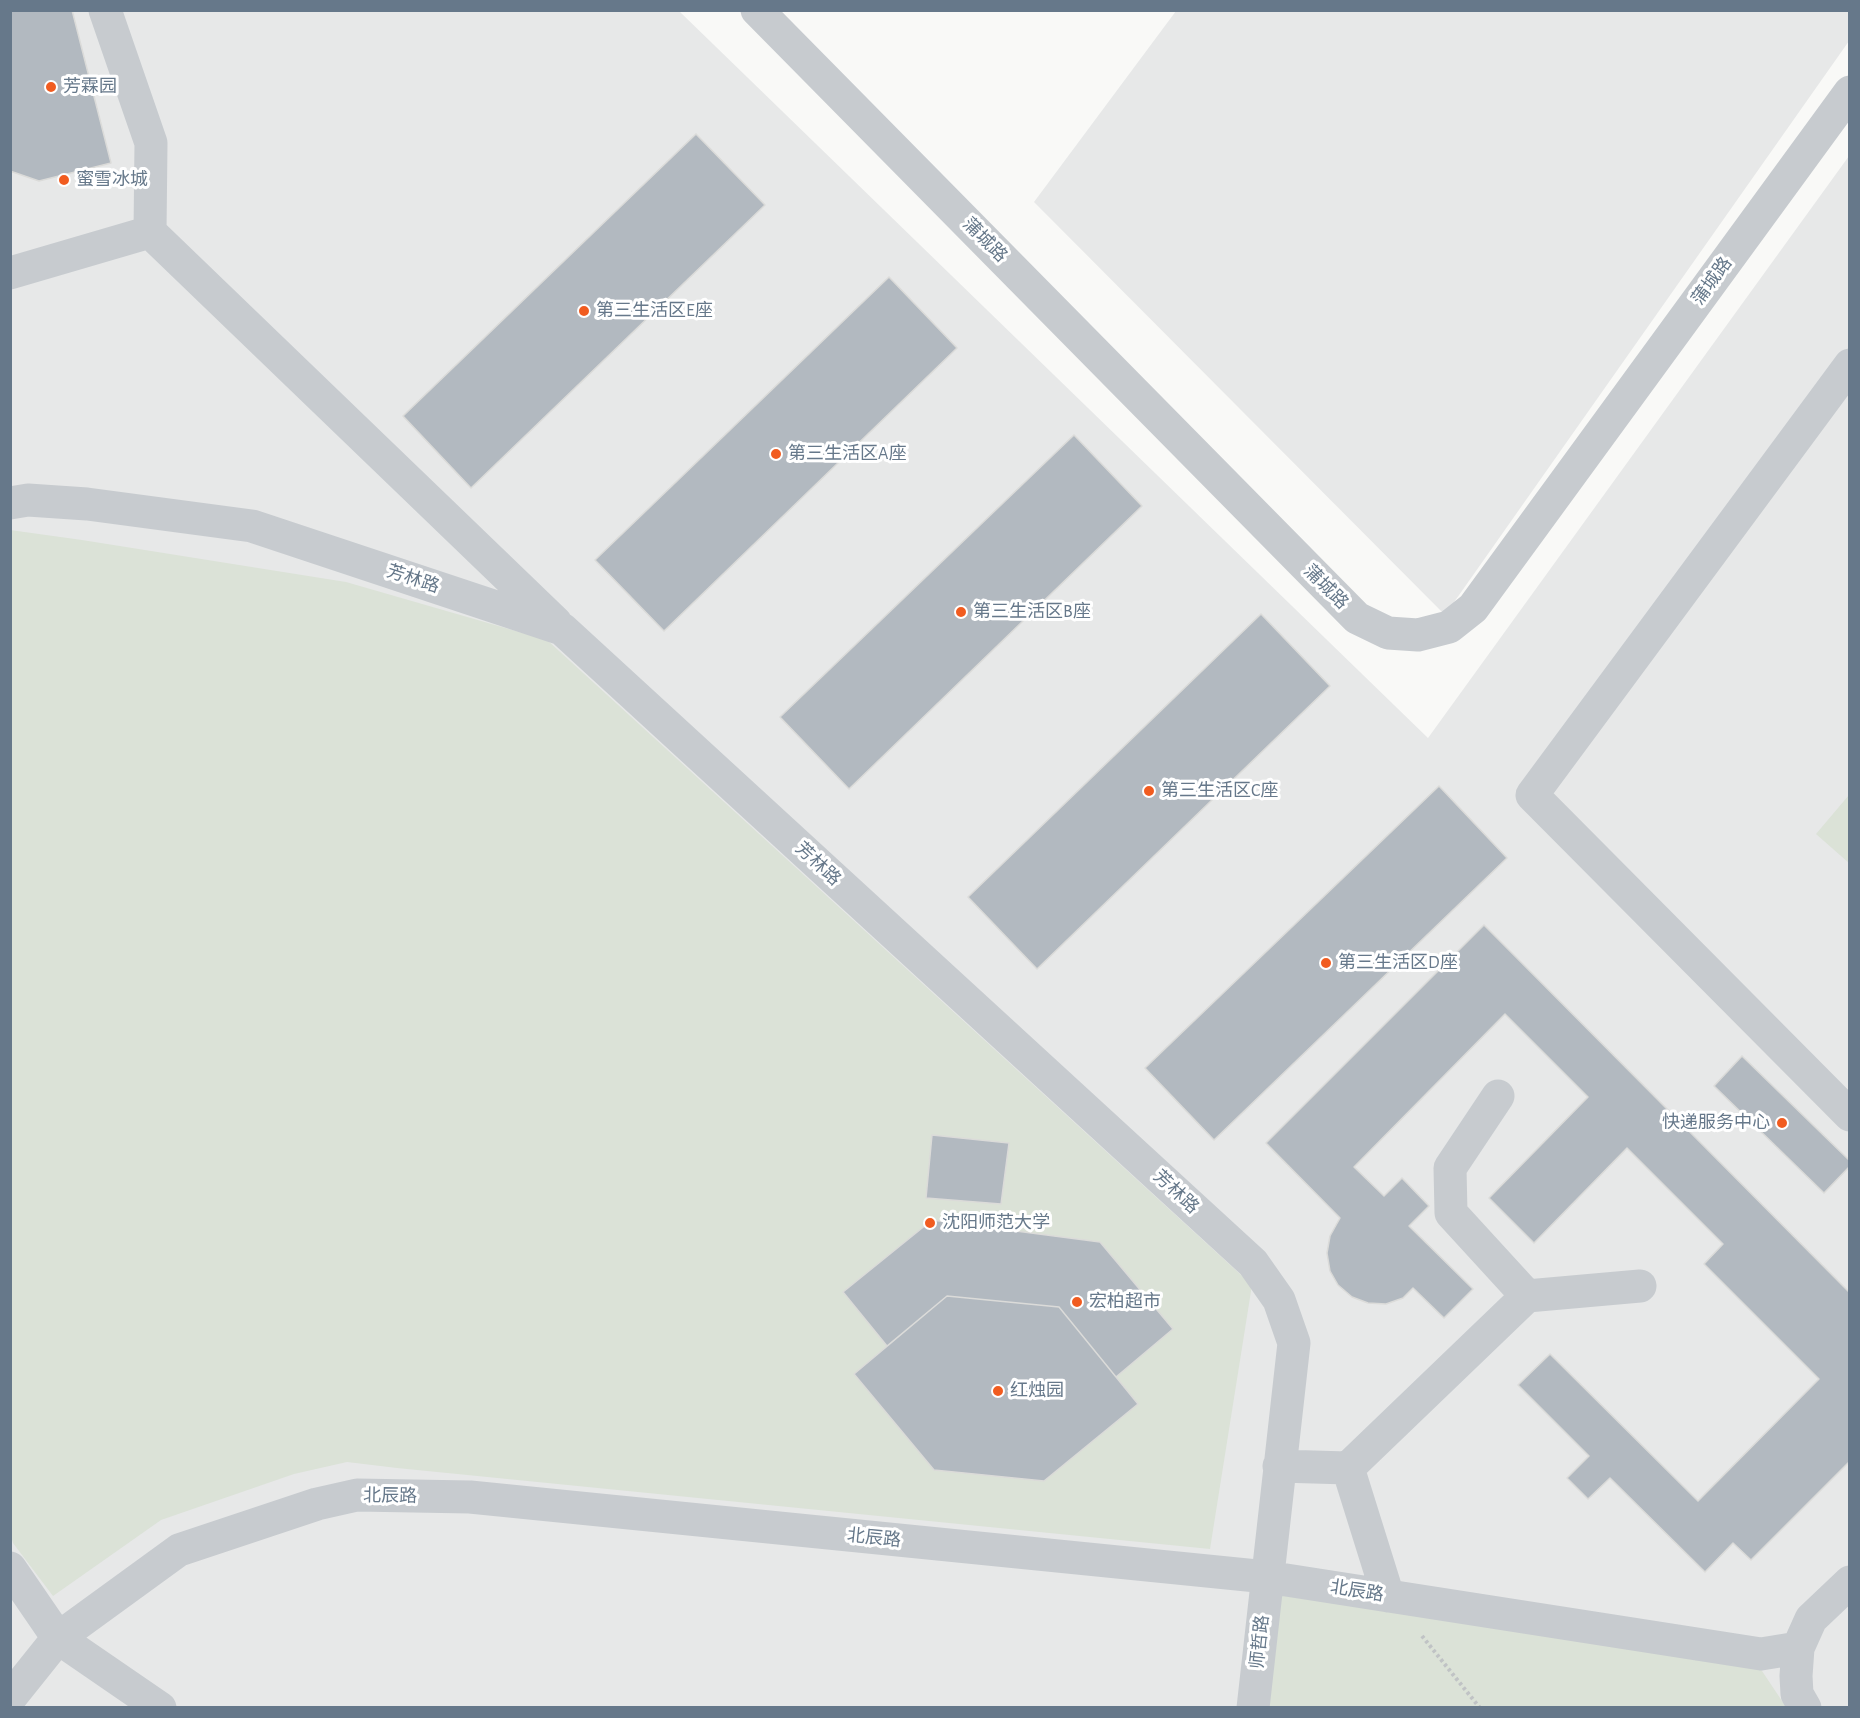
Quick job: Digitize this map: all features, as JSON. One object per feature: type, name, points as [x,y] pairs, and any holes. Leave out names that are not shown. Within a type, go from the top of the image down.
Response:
[{"type":"street","points":[[105,10],[151,143],[150,232],[562,629]]},
{"type":"street","name":"蒲城路","points":[[758,10],[1357,618],[1388,633],[1418,635],[1449,627],[1473,608],[1850,92]]},
{"type":"street","points":[[10,273],[150,232]]},
{"type":"street","points":[[1850,365],[1532,795],[1850,1115]]},
{"type":"street","name":"芳林路","points":[[10,503],[28,500],[87,504],[252,526],[562,629],[1253,1263],[1279,1300],[1294,1343],[1267,1577]]},
{"type":"street","points":[[1498,1096],[1450,1168],[1451,1214],[1527,1296]]},
{"type":"street","points":[[1280,1466],[1348,1468],[1527,1296],[1640,1286]]},
{"type":"street","points":[[1348,1468],[1388,1596]]},
{"type":"street","name":"北辰路","points":[[10,1698],[58,1638],[179,1550],[317,1504],[357,1495],[470,1497],[1267,1577],[1761,1654],[1798,1648]]},
{"type":"street","points":[[10,1568],[58,1638],[160,1707]]},
{"type":"street","name":"师哲路","points":[[1253,1707],[1267,1577]]},
{"type":"street","points":[[1806,1707],[1797,1694],[1798,1648],[1811,1619],[1850,1582]]},
{"type":"path","points":[[1388,1596],[1480,1707]]},
{"type":"shaded area","name":"沈阳师范大学","points":[[11,11],[679,11],[1428,738],[1849,156],[1849,1707],[11,1708]]},
{"type":"shaded area","points":[[1176,11],[1849,11],[1849,41],[1445,615],[1034,202]]},
{"type":"shaded area","points":[[10,530],[346,582],[547,640],[1252,1285],[1210,1549],[347,1462],[294,1474],[161,1520],[53,1596],[13,1543],[10,1532]]},
{"type":"shaded area","points":[[1849,795],[1849,863],[1816,834]]},
{"type":"shaded area","points":[[1276,1590],[1758,1665],[1786,1707],[1267,1708]]},
{"type":"building","name":"芳霖园","points":[[10,10],[72,10],[111,163],[39,181],[10,171]]},
{"type":"building","name":"第三生活区E座","points":[[696,134],[765,205],[471,488],[403,416]]},
{"type":"building","name":"第三生活区A座","points":[[889,277],[957,348],[664,631],[595,560]]},
{"type":"building","name":"第三生活区B座","points":[[1074,435],[1142,506],[849,789],[780,717]]},
{"type":"building","name":"第三生活区C座","points":[[1261,614],[1330,686],[1037,969],[968,897]]},
{"type":"building","name":"第三生活区D座","points":[[1439,786],[1507,858],[1214,1140],[1145,1068]]},
{"type":"building","points":[[1484,925],[1850,1293],[1850,1461],[1751,1560],[1733,1543],[1705,1572],[1610,1478],[1588,1499],[1567,1478],[1589,1456],[1518,1385],[1550,1354],[1698,1501],[1819,1379],[1704,1264],[1723,1244],[1627,1148],[1534,1243],[1489,1198],[1588,1097],[1505,1014],[1354,1167],[1384,1196],[1402,1178],[1429,1206],[1409,1226],[1473,1289],[1444,1318],[1413,1288],[1403,1298],[1386,1304],[1368,1303],[1352,1297],[1338,1285],[1330,1271],[1327,1253],[1330,1236],[1340,1218],[1266,1143]]},
{"type":"building","name":"快递服务中心","points":[[1742,1056],[1850,1161],[1850,1166],[1824,1193],[1714,1086]]},
{"type":"building","points":[[932,1135],[1009,1143],[1001,1204],[926,1198]]},
{"type":"building","name":"宏柏超市","points":[[932,1220],[1100,1242],[1173,1329],[1116,1377],[1059,1307],[947,1296],[887,1346],[843,1292]]},
{"type":"building","name":"红烛园","points":[[947,1296],[1059,1307],[1138,1404],[1044,1481],[934,1470],[854,1374]]},
{"type":"place","name":"芳霖园","points":[[51,87]]},
{"type":"place","name":"蜜雪冰城","points":[[64,180]]},
{"type":"place","name":"第三生活区E座","points":[[584,311]]},
{"type":"place","name":"第三生活区A座","points":[[776,454]]},
{"type":"place","name":"第三生活区B座","points":[[961,612]]},
{"type":"place","name":"第三生活区C座","points":[[1149,791]]},
{"type":"place","name":"第三生活区D座","points":[[1326,963]]},
{"type":"place","name":"快递服务中心","points":[[1782,1123]]},
{"type":"place","name":"沈阳师范大学","points":[[930,1223]]},
{"type":"place","name":"宏柏超市","points":[[1077,1302]]},
{"type":"place","name":"红烛园","points":[[998,1391]]}]
